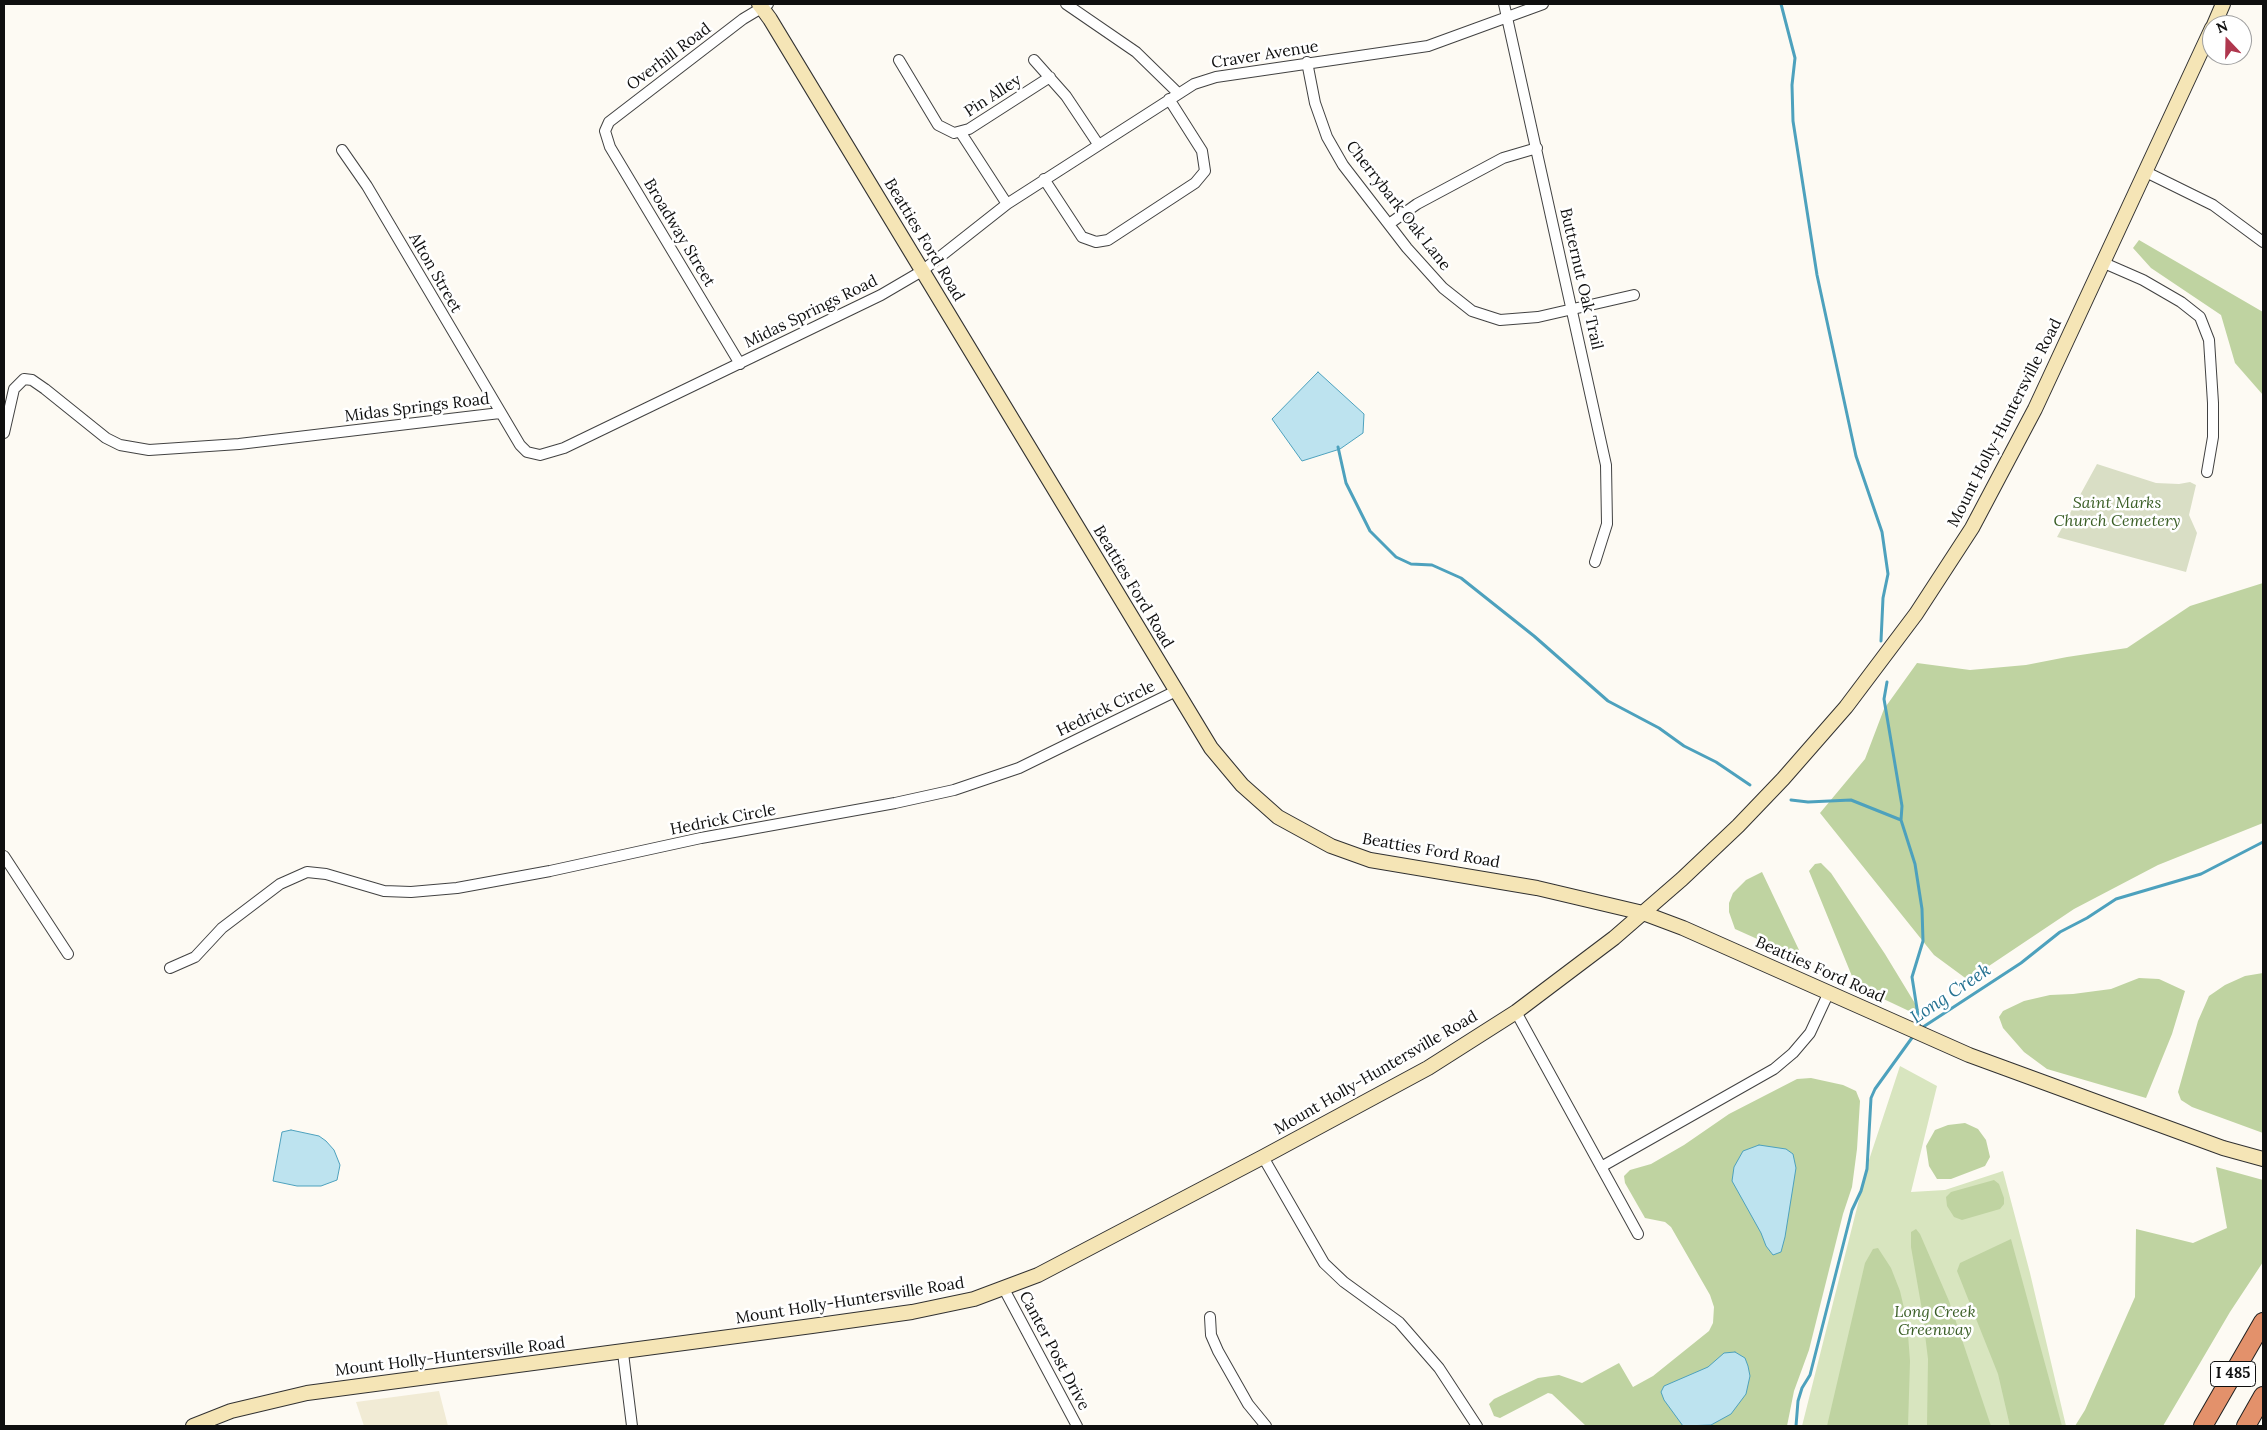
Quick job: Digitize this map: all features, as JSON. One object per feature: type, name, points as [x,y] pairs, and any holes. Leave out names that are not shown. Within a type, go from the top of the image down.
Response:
[{"type":"highway","name":"I 485","points":[[2202,1426],[2263,1322]]},
{"type":"highway","name":"I 485","points":[[2246,1426],[2263,1396]]},
{"type":"main road","name":"Beatties Ford Road","points":[[763,4],[922,271],[1215,754],[1242,785],[1278,817],[1331,846],[1356,856],[1385,863],[1537,888],[1643,913],[1830,992],[1951,1046],[2050,1086],[2223,1148],[2263,1159]]},
{"type":"main road","name":"Mount Holly-Huntersville Road","points":[[193,1426],[231,1411],[307,1393],[623,1353],[938,1308],[1004,1289],[1058,1265],[1264,1158],[1428,1068],[1516,1012],[1614,938],[1738,826],[1783,779],[1846,707],[1911,621],[1958,550],[2005,468],[2104,263],[2202,51]]},
{"type":"street","name":"Overhill Road","points":[[614,118],[763,4]]},
{"type":"street","points":[[1066,4],[1136,52],[1178,93]]},
{"type":"street","name":"Butternut Oak Trail","points":[[1504,4],[1606,465],[1608,484],[1607,524],[1595,562]]},
{"type":"street","name":"Craver Avenue","points":[[922,271],[1007,204],[1178,93],[1216,77],[1307,62],[1428,46],[1543,4]]},
{"type":"street","name":"Pin Alley","points":[[899,60],[938,125],[947,131],[961,133],[1050,77]]},
{"type":"street","points":[[1034,60],[1066,96],[1098,144]]},
{"type":"street","name":"Cherrybark Oak Lane","points":[[1307,62],[1315,103],[1327,137],[1343,165],[1389,224],[1443,288],[1472,311],[1500,320],[1538,317],[1634,295]]},
{"type":"street","points":[[1044,179],[1082,237],[1096,242],[1104,241],[1116,235],[1195,183],[1205,171],[1202,151],[1169,99]]},
{"type":"street","name":"Broadway Street","points":[[614,118],[606,126],[605,131],[610,147],[740,364]]},
{"type":"street","points":[[961,133],[1007,204]]},
{"type":"street","points":[[1389,224],[1417,204],[1503,158],[1537,148]]},
{"type":"street","name":"Alton Street","points":[[342,150],[367,186],[500,413]]},
{"type":"street","points":[[2146,172],[2213,205],[2263,242]]},
{"type":"street","points":[[2104,263],[2158,289],[2181,302],[2200,317],[2209,340],[2213,403],[2213,437],[2207,472]]},
{"type":"street","name":"Midas Springs Road","points":[[4,433],[14,389],[24,379],[32,380],[45,389],[106,438],[120,445],[149,450],[239,444],[500,413],[523,449],[534,455],[540,455],[564,448],[740,364],[881,295],[922,271]]},
{"type":"street","name":"Hedrick Circle","points":[[170,968],[195,957],[227,924],[288,879],[307,872],[326,874],[384,892],[457,888],[954,790],[1019,768],[1176,691]]},
{"type":"street","points":[[4,856],[68,954]]},
{"type":"street","points":[[1601,1167],[1774,1069],[1793,1053],[1810,1033],[1830,992]]},
{"type":"street","points":[[1516,1012],[1638,1234]]},
{"type":"street","points":[[1264,1158],[1324,1263],[1344,1282],[1399,1322],[1439,1368],[1477,1426]]},
{"type":"street","name":"Canter Post Drive","points":[[1004,1289],[1077,1426]]},
{"type":"street","points":[[1210,1317],[1211,1335],[1218,1351],[1248,1404],[1266,1426]]},
{"type":"street","points":[[623,1353],[632,1426]]},
{"type":"shaded area","points":[[439,1391],[448,1426],[364,1426],[356,1402]]},
{"type":"green space","points":[[2139,240],[2263,312],[2263,395],[2235,363],[2221,315],[2151,268],[2133,248]]},
{"type":"green space","name":"Saint Marks Church Cemetery","points":[[2097,464],[2156,483],[2179,484],[2190,482],[2196,485],[2189,515],[2197,533],[2186,572],[2057,537]]},
{"type":"green space","points":[[2263,583],[2263,823],[2158,865],[2074,909],[1968,980],[1934,955],[1820,813],[1865,759],[1884,709],[1917,663],[1970,670],[2026,665],[2127,648],[2190,606]]},
{"type":"green space","points":[[1821,863],[1831,873],[1885,954],[1919,1010],[1909,1011],[1856,986],[1809,871],[1815,864]]},
{"type":"green space","points":[[1762,872],[1799,950],[1793,955],[1735,929],[1729,912],[1729,903],[1733,893],[1746,880]]},
{"type":"green space","points":[[2263,973],[2263,1133],[2192,1107],[2181,1100],[2178,1092],[2198,1021],[2209,996],[2225,985],[2245,976]]},
{"type":"green space","points":[[2139,978],[2159,979],[2185,991],[2172,1034],[2146,1098],[2047,1069],[2024,1052],[2003,1028],[1999,1017],[2003,1011],[2024,1001],[2050,995],[2111,989]]},
{"type":"green space","name":"Long Creek Greenway","points":[[1900,1066],[1937,1086],[1911,1192],[1945,1190],[2003,1171],[2030,1273],[2066,1426],[1802,1426],[1869,1160]]},
{"type":"green space","points":[[1811,1078],[1843,1085],[1856,1091],[1860,1101],[1857,1149],[1852,1187],[1843,1214],[1809,1350],[1794,1391],[1787,1426],[1586,1426],[1552,1394],[1548,1393],[1500,1418],[1494,1416],[1489,1404],[1494,1399],[1538,1378],[1559,1375],[1582,1383],[1619,1363],[1633,1387],[1653,1376],[1709,1331],[1713,1323],[1714,1307],[1710,1295],[1671,1227],[1665,1222],[1645,1218],[1625,1183],[1624,1176],[1630,1170],[1651,1164],[1684,1145],[1729,1114],[1797,1079]]},
{"type":"green space","points":[[1965,1123],[1978,1129],[1986,1140],[1990,1157],[1985,1166],[1951,1179],[1937,1179],[1929,1166],[1926,1146],[1935,1130],[1948,1125]]},
{"type":"green space","points":[[2216,1167],[2263,1180],[2263,1262],[2230,1312],[2163,1426],[2075,1426],[2085,1410],[2135,1297],[2136,1229],[2193,1243],[2227,1228]]},
{"type":"green space","points":[[1994,1180],[1999,1184],[2004,1198],[2004,1204],[2000,1209],[1962,1220],[1954,1217],[1947,1206],[1946,1197],[1951,1192]]},
{"type":"green space","points":[[1916,1229],[1920,1234],[1949,1301],[1991,1426],[1927,1426],[1928,1359],[1911,1247],[1911,1232]]},
{"type":"green space","points":[[2011,1239],[2062,1426],[2010,1426],[1998,1374],[1957,1271],[1960,1263]]},
{"type":"green space","points":[[1878,1248],[1891,1268],[1900,1291],[1907,1321],[1910,1361],[1908,1426],[1827,1426],[1865,1263],[1873,1249]]},
{"type":"water","points":[[1318,372],[1364,414],[1363,433],[1340,449],[1302,461],[1272,419]]},
{"type":"water","points":[[291,1130],[319,1136],[326,1141],[334,1150],[340,1165],[337,1180],[321,1186],[297,1186],[273,1181],[282,1132]]},
{"type":"water","points":[[1759,1145],[1786,1149],[1793,1154],[1796,1168],[1785,1237],[1781,1252],[1773,1255],[1766,1246],[1761,1233],[1732,1181],[1734,1167],[1743,1151]]},
{"type":"water","points":[[1735,1352],[1745,1358],[1748,1366],[1750,1376],[1746,1394],[1731,1414],[1711,1425],[1683,1426],[1664,1400],[1661,1392],[1664,1386],[1708,1367],[1724,1353]]},
{"type":"waterway","points":[[1781,4],[1795,58],[1792,85],[1793,121],[1817,275],[1856,456],[1882,532],[1888,574],[1883,598],[1881,641]]},
{"type":"waterway","points":[[1338,447],[1346,483],[1370,531],[1396,557],[1411,564],[1432,565],[1461,578],[1534,636],[1608,701],[1659,728],[1684,746],[1716,762],[1750,785]]},
{"type":"waterway","points":[[1887,682],[1884,699],[1902,806],[1901,820],[1915,864],[1922,909],[1923,941],[1912,977],[1920,1028]]},
{"type":"waterway","points":[[1791,800],[1808,802],[1851,800],[1901,820]]},
{"type":"waterway","name":"Long Creek","points":[[1920,1029],[2021,963],[2060,932],[2087,918],[2116,899],[2201,874],[2263,842]]},
{"type":"waterway","name":"Long Creek","points":[[1796,1426],[1798,1401],[1802,1388],[1810,1375],[1852,1210],[1861,1191],[1867,1169],[1871,1098],[1875,1089],[1914,1035]]}]
